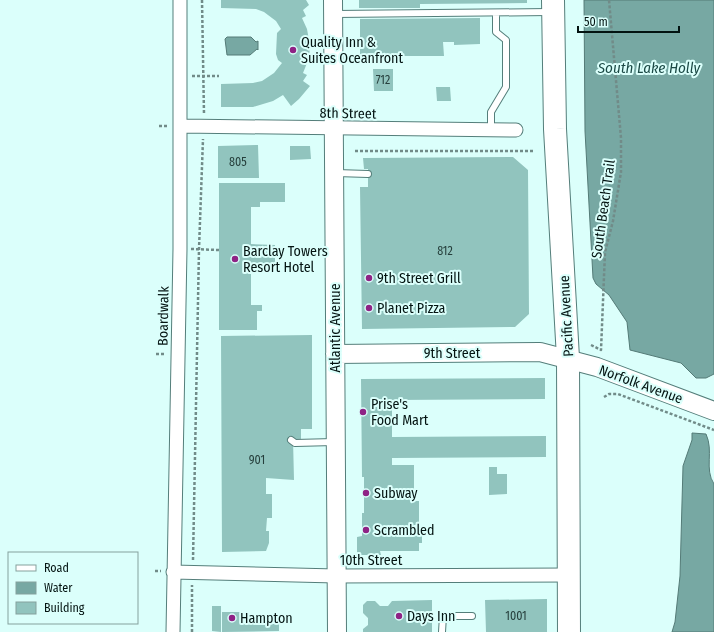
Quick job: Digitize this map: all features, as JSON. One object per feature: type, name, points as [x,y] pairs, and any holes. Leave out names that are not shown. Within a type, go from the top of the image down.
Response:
[{"type":"highway","name":"Pacific Avenue","points":[[553,6],[555,129],[568,358],[569,632]]},
{"type":"main road","name":"Atlantic Avenue","points":[[333,7],[337,632]]},
{"type":"main road","name":"9th Street","points":[[335,354],[540,352],[568,358]]},
{"type":"main road","name":"Norfolk Avenue","points":[[568,358],[641,383],[714,411]]},
{"type":"street","name":"Boardwalk","points":[[173,632],[180,248],[180,0]]},
{"type":"street","name":"8th Street","points":[[180,126],[516,130]]},
{"type":"street","name":"10th Street","points":[[174,572],[336,576],[569,575]]},
{"type":"lane","points":[[333,7],[496,13],[553,6]]},
{"type":"lane","points":[[491,130],[491,112],[506,87],[506,40],[496,32],[496,13]]},
{"type":"lane","points":[[334,173],[368,174]]},
{"type":"lane","points":[[291,440],[295,443],[336,442]]},
{"type":"lane","points":[[442,632],[443,616],[472,616]]},
{"type":"path","points":[[192,632],[199,249],[204,126],[202,0]]},
{"type":"path","name":"South Beach Trail","points":[[592,345],[601,350],[605,252],[613,221],[621,172],[621,138],[609,0]]},
{"type":"path","points":[[180,76],[219,76]]},
{"type":"path","points":[[355,151],[534,151]]},
{"type":"path","points":[[180,248],[219,250]]},
{"type":"path","points":[[156,354],[169,354]]},
{"type":"path","points":[[604,397],[609,394],[618,394],[714,430]]},
{"type":"water","name":"South Lake Holly","points":[[584,0],[714,0],[714,374],[706,378],[696,378],[681,363],[630,350],[627,322],[609,295],[596,284],[593,278],[585,131]]},
{"type":"water","points":[[227,37],[251,37],[256,42],[258,41],[258,50],[257,49],[250,55],[227,55],[225,39]]},
{"type":"water","points":[[692,433],[706,434],[709,447],[709,466],[711,478],[714,484],[714,632],[672,632],[675,622],[680,576],[683,466],[692,440]]},
{"type":"building","name":"Quality Inn & Suites Oceanfront","points":[[221,0],[306,0],[309,5],[303,10],[306,16],[302,18],[307,29],[310,46],[309,58],[303,73],[307,75],[303,81],[310,86],[291,106],[283,95],[273,101],[253,107],[221,107],[221,84],[253,83],[262,81],[274,73],[282,63],[278,60],[276,54],[277,33],[281,29],[276,21],[264,12],[256,9],[221,8]]},
{"type":"building","points":[[359,0],[527,0],[527,3],[420,4],[420,8],[359,8]]},
{"type":"building","points":[[480,18],[480,44],[454,45],[454,42],[443,42],[444,56],[360,56],[360,19]]},
{"type":"building","points":[[373,69],[393,69],[393,91],[374,91]]},
{"type":"building","points":[[436,87],[450,87],[451,101],[437,101]]},
{"type":"building","points":[[258,145],[259,178],[218,178],[218,146]]},
{"type":"building","points":[[290,146],[310,146],[311,159],[290,160]]},
{"type":"building","points":[[513,157],[528,170],[529,314],[515,327],[362,329],[360,187],[368,187],[368,169],[364,169],[363,158]]},
{"type":"building","name":"Barclay Towers Resort Hotel","points":[[219,183],[285,183],[285,202],[260,202],[260,207],[251,207],[251,244],[275,245],[275,268],[251,267],[251,305],[262,305],[262,311],[257,311],[257,330],[219,330]]},
{"type":"building","points":[[312,335],[312,429],[301,429],[301,440],[293,439],[294,480],[266,478],[266,494],[272,494],[272,518],[267,518],[266,531],[269,531],[269,543],[266,551],[222,552],[221,336]]},
{"type":"building","points":[[545,378],[545,399],[392,400],[392,437],[546,436],[546,457],[392,458],[392,465],[414,465],[414,501],[419,501],[419,525],[414,525],[414,530],[422,530],[422,543],[419,543],[419,551],[380,551],[381,555],[357,555],[357,537],[362,536],[362,513],[364,513],[361,379]]},
{"type":"building","points":[[489,467],[497,467],[497,474],[507,474],[507,494],[489,495]]},
{"type":"building","name":"Days Inn","points":[[547,599],[547,632],[486,632],[485,600]]},
{"type":"building","name":"Days Inn","points":[[432,600],[432,632],[363,632],[363,629],[368,625],[368,618],[363,613],[363,605],[367,601],[375,601],[380,606],[388,606],[392,601]]},
{"type":"building","points":[[212,606],[221,606],[221,632],[212,631]]},
{"type":"building","name":"Hampton","points":[[222,612],[241,612],[241,624],[279,624],[279,631],[222,632]]},
{"type":"place","name":"Quality Inn & Suites Oceanfront","points":[[293,50]]},
{"type":"place","name":"Barclay Towers Resort Hotel","points":[[235,259]]},
{"type":"place","name":"9th Street Grill","points":[[369,278]]},
{"type":"place","name":"Planet Pizza","points":[[369,308]]},
{"type":"place","name":"Prise's Food Mart","points":[[363,412]]},
{"type":"place","name":"Subway","points":[[366,493]]},
{"type":"place","name":"Scrambled","points":[[366,530]]},
{"type":"place","name":"Days Inn","points":[[399,616]]},
{"type":"place","name":"Hampton","points":[[232,618]]}]
